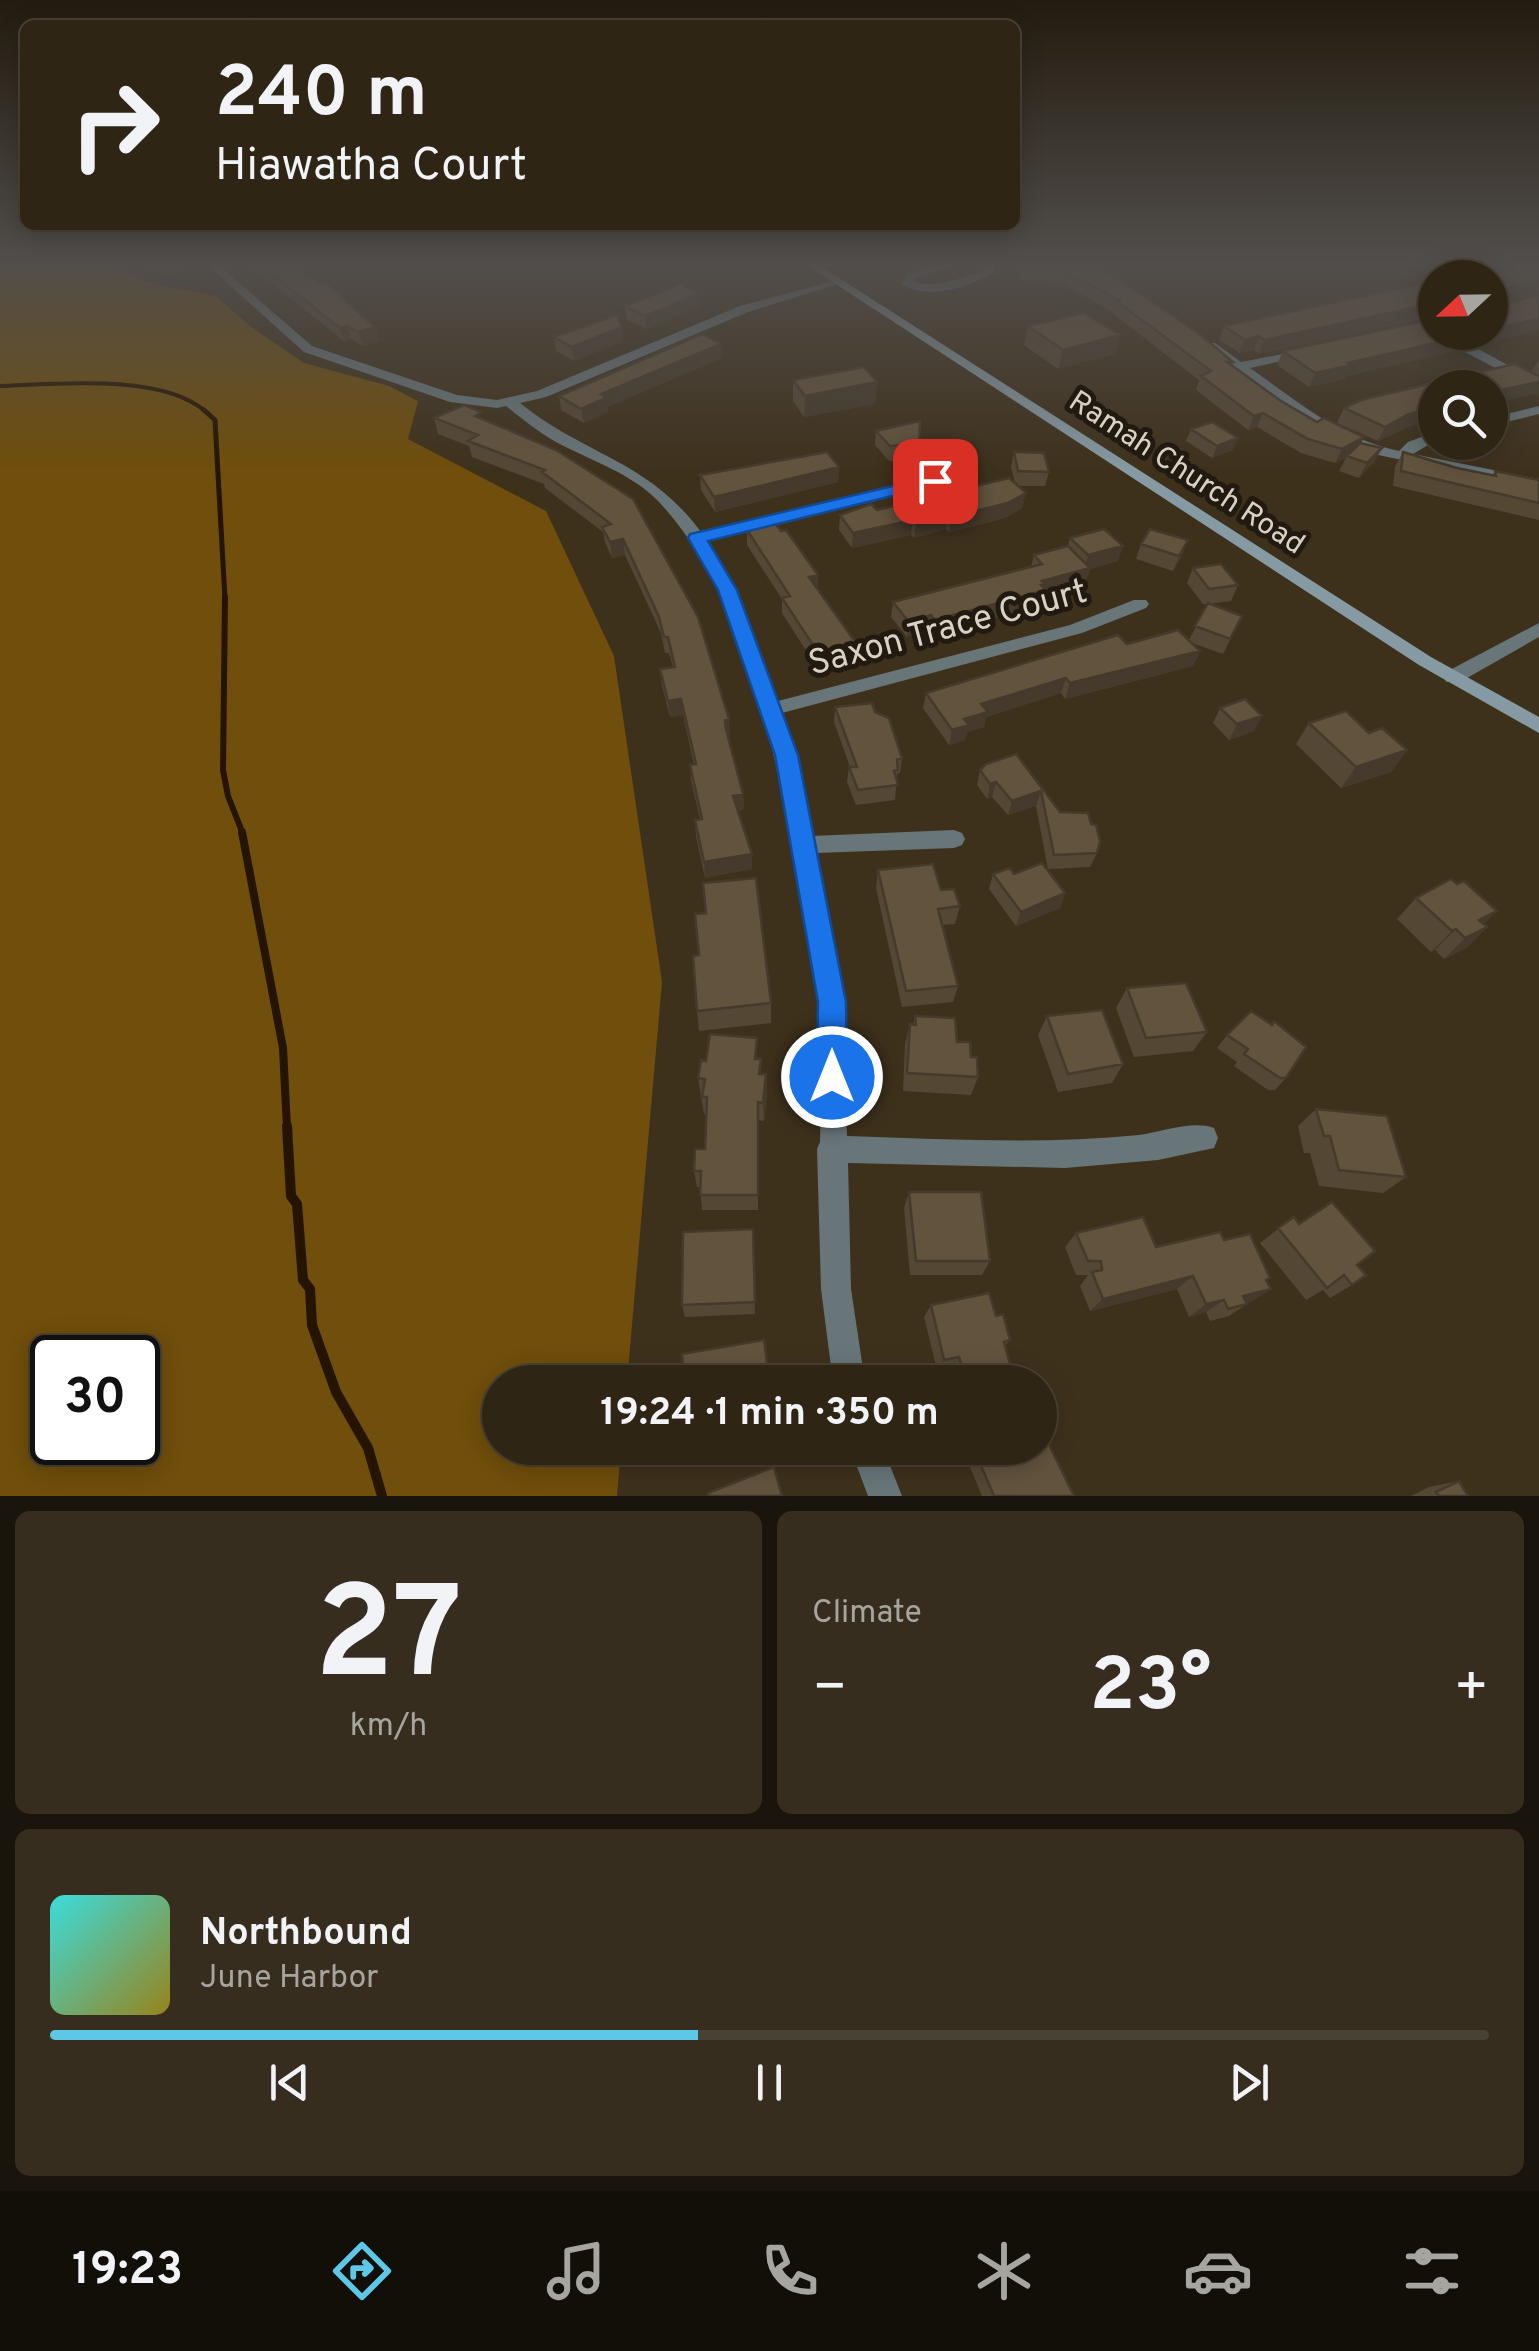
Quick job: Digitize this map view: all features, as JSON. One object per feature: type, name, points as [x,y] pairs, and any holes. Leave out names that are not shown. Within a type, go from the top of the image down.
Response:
[{"type":"main road","name":"Ramah Church Road","points":[[916,332],[1453,677],[1539,726]]},
{"type":"street","points":[[288,332],[308,349],[455,399],[510,402],[541,394],[688,332]]},
{"type":"street","points":[[1197,336],[1331,432],[1374,450],[1539,484]]},
{"type":"street","points":[[1238,366],[1315,350]]},
{"type":"street","points":[[1473,350],[1539,387]]},
{"type":"street","points":[[510,402],[540,427],[637,478],[664,498],[697,538],[726,588],[772,709],[793,781],[832,1005],[831,1149],[841,1342],[846,1365]]},
{"type":"street","points":[[1508,418],[1539,410]]},
{"type":"street","points":[[1402,456],[1418,443]]},
{"type":"street","points":[[697,538],[972,471]]},
{"type":"street","name":"Saxon Trace Court","points":[[772,709],[1076,629],[1140,604]]},
{"type":"street","points":[[1453,677],[1539,629]]},
{"type":"street","points":[[804,845],[954,840]]},
{"type":"street","points":[[831,1149],[1065,1156],[1157,1148],[1204,1138]]},
{"type":"street","points":[[873,1465],[885,1496]]},
{"type":"shaded area","points":[[0,332],[258,332],[304,363],[389,386],[418,401],[408,439],[546,511],[614,656],[662,982],[628,1365],[482,1365],[482,1465],[620,1465],[617,1496],[0,1496]]},
{"type":"building","points":[[569,332],[610,332],[572,347],[554,337]]},
{"type":"building","points":[[1036,332],[1120,335],[1063,350]]},
{"type":"building","points":[[1158,332],[1197,332],[1233,362],[1227,362],[1281,401],[1317,422],[1324,418],[1364,437],[1342,449],[1308,439],[1263,413],[1254,416],[1201,376],[1211,371]]},
{"type":"building","points":[[1233,332],[1302,332],[1264,340],[1259,336],[1245,340]]},
{"type":"building","points":[[1374,332],[1418,332],[1418,347],[1315,373],[1283,351]]},
{"type":"building","points":[[702,334],[721,344],[601,394],[606,398],[581,409],[559,396]]},
{"type":"building","points":[[1514,364],[1539,376],[1539,382],[1508,388],[1508,370],[1488,370]]},
{"type":"building","points":[[864,367],[877,382],[805,396],[793,380]]},
{"type":"building","points":[[1418,387],[1418,412],[1385,427],[1344,408]]},
{"type":"building","points":[[464,405],[481,412],[475,416],[556,450],[633,499],[698,617],[729,719],[725,720],[726,729],[743,794],[733,796],[752,854],[704,862],[695,820],[702,819],[690,765],[696,764],[681,699],[668,701],[660,669],[675,667],[668,637],[664,637],[659,617],[623,539],[610,542],[602,527],[611,524],[542,472],[545,470],[468,441],[478,435],[434,418]]},
{"type":"building","points":[[920,421],[919,444],[890,446],[876,431]]},
{"type":"building","points":[[1212,422],[1238,438],[1217,446],[1191,429]]},
{"type":"building","points":[[1360,443],[1382,448],[1367,463],[1347,456]]},
{"type":"building","points":[[827,452],[839,467],[714,497],[700,475]]},
{"type":"building","points":[[1014,452],[1044,453],[1049,472],[1018,471]]},
{"type":"building","points":[[1403,452],[1418,456],[1418,460],[1496,476],[1495,471],[1539,480],[1539,503],[1401,471]]},
{"type":"building","points":[[1009,478],[1026,493],[1008,503],[951,517],[948,514],[853,533],[840,515],[871,504],[877,510]]},
{"type":"building","points":[[775,523],[781,531],[786,530],[818,575],[809,577],[856,643],[819,654],[782,598],[790,596],[747,530]]},
{"type":"building","points":[[1104,529],[1123,546],[1088,555],[1070,538]]},
{"type":"building","points":[[1150,529],[1188,540],[1179,556],[1141,544]]},
{"type":"building","points":[[1068,546],[1090,568],[1042,581],[1046,590],[935,620],[931,615],[909,622],[893,602],[1042,564],[1034,555]]},
{"type":"building","points":[[1221,564],[1238,585],[1209,589],[1193,568]]},
{"type":"building","points":[[1208,603],[1242,616],[1230,639],[1195,626]]},
{"type":"building","points":[[1178,630],[1200,651],[1070,683],[1066,678],[981,704],[988,712],[964,719],[969,725],[952,730],[926,693],[1118,635],[1127,644]]},
{"type":"building","points":[[1245,699],[1262,716],[1237,724],[1220,708]]},
{"type":"building","points":[[872,703],[875,712],[889,718],[902,758],[897,759],[898,770],[894,771],[898,785],[858,790],[849,767],[857,767],[835,707]]},
{"type":"building","points":[[1346,711],[1369,733],[1382,728],[1407,750],[1356,767],[1309,723]]},
{"type":"building","points":[[1016,754],[1060,812],[1088,813],[1100,841],[1097,853],[1054,855],[1041,791],[1012,801],[996,782],[990,784],[980,770],[986,764]]},
{"type":"building","points":[[1042,863],[1065,893],[1021,912],[993,874],[1010,868],[1014,874]]},
{"type":"building","points":[[933,864],[941,890],[954,889],[960,906],[938,909],[958,986],[906,991],[878,870]]},
{"type":"building","points":[[756,878],[771,1003],[697,1011],[693,956],[699,955],[695,914],[706,913],[703,883]]},
{"type":"building","points":[[1451,879],[1457,884],[1464,881],[1497,911],[1479,920],[1487,927],[1465,938],[1416,898]]},
{"type":"building","points":[[1186,983],[1207,1032],[1146,1038],[1127,988]]},
{"type":"building","points":[[1102,1010],[1123,1064],[1068,1074],[1047,1016]]},
{"type":"building","points":[[1251,1011],[1272,1025],[1274,1021],[1306,1047],[1286,1078],[1244,1054],[1248,1049],[1227,1035]]},
{"type":"building","points":[[915,1016],[955,1018],[957,1042],[970,1042],[971,1057],[977,1057],[978,1077],[907,1073],[910,1024],[916,1025]]},
{"type":"building","points":[[710,1034],[757,1038],[755,1059],[761,1059],[759,1074],[766,1074],[763,1103],[758,1102],[758,1195],[700,1195],[701,1171],[694,1171],[695,1149],[705,1149],[707,1097],[702,1097],[705,1079],[698,1078],[701,1060],[706,1061]]},
{"type":"building","points":[[1316,1109],[1387,1116],[1406,1177],[1339,1170],[1330,1136],[1324,1136]]},
{"type":"building","points":[[909,1192],[981,1192],[990,1261],[916,1261]]},
{"type":"building","points":[[1332,1202],[1375,1251],[1357,1265],[1366,1275],[1352,1285],[1344,1275],[1327,1288],[1278,1228],[1294,1217],[1299,1224]]},
{"type":"building","points":[[1143,1217],[1156,1247],[1220,1232],[1224,1240],[1250,1234],[1271,1289],[1243,1296],[1247,1304],[1228,1309],[1224,1300],[1206,1304],[1193,1276],[1103,1299],[1092,1272],[1102,1270],[1101,1261],[1088,1261],[1076,1233]]},
{"type":"building","points":[[753,1229],[755,1302],[682,1305],[683,1232]]},
{"type":"building","points":[[989,1293],[996,1316],[1003,1314],[1010,1340],[1004,1342],[1010,1365],[961,1365],[959,1357],[944,1360],[931,1305]]},
{"type":"building","points":[[764,1340],[767,1365],[683,1365],[682,1354]]},
{"type":"building","points":[[1057,1461],[1074,1496],[994,1496],[981,1465],[1057,1465]]},
{"type":"building","points":[[774,1467],[782,1496],[709,1496],[708,1493]]},
{"type":"building","points":[[1459,1481],[1468,1496],[1439,1496],[1436,1492]]},
{"type":"waterway","points":[[0,386],[137,386],[164,391],[206,412]]},
{"type":"waterway","points":[[204,410],[215,420],[225,599]]},
{"type":"waterway","points":[[225,599],[223,770],[243,834]]},
{"type":"waterway","points":[[242,832],[283,1048],[287,1128]]},
{"type":"waterway","points":[[287,1126],[291,1196],[297,1204],[303,1280],[310,1289],[312,1325],[336,1392],[368,1448],[382,1496]]},
{"type":"route","points":[[832,1077],[832,1002],[796,794],[772,709],[727,590],[697,538],[935,481]]}]
